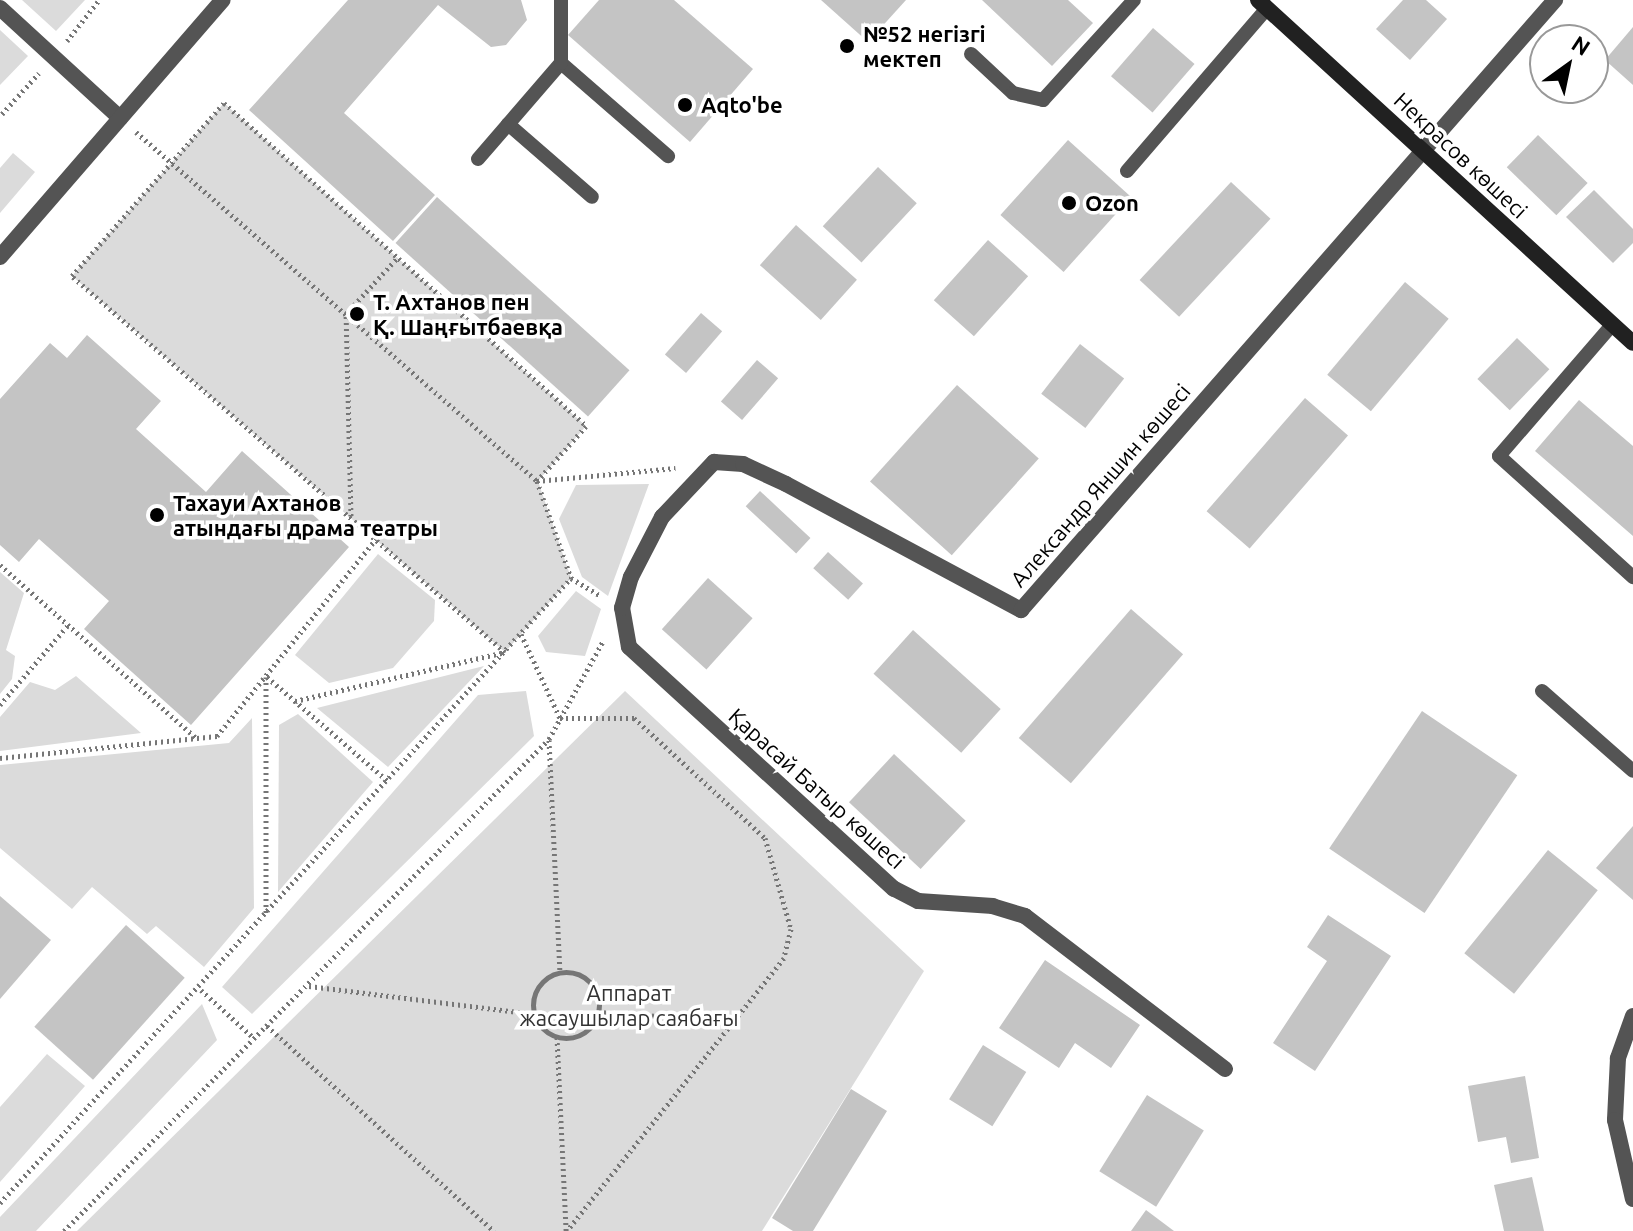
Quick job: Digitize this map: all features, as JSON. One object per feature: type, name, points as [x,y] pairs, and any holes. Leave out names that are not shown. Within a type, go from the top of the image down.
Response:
[{"type":"main road","name":"Некрасов көшесі","points":[[1262,4],[1427,151],[1633,343]]},
{"type":"street","points":[[0,257],[223,0]]},
{"type":"street","name":"Александр Яншин көшесі","points":[[695,475],[714,462],[743,464],[1021,610],[1427,151],[1555,0]]},
{"type":"street","points":[[0,8],[120,118]]},
{"type":"street","points":[[622,608],[645,544],[695,475]]},
{"type":"street","name":"Қарасай Батыр көшесі","points":[[622,608],[629,647],[894,889],[918,901],[993,906],[1025,916],[1225,1069]]},
{"type":"street","points":[[1633,1016],[1618,1058],[1615,1120],[1633,1199]]},
{"type":"lane","points":[[478,159],[561,63],[561,0]]},
{"type":"lane","points":[[971,54],[1013,93],[1043,100],[1134,0]]},
{"type":"lane","points":[[1127,171],[1262,4]]},
{"type":"lane","points":[[561,63],[668,156]]},
{"type":"lane","points":[[508,124],[592,197]]},
{"type":"lane","points":[[1612,325],[1499,456],[1633,577]]},
{"type":"lane","points":[[1542,691],[1633,771]]},
{"type":"path","points":[[505,652],[72,276],[224,103],[586,426],[537,481]]},
{"type":"path","points":[[64,1231],[549,739],[622,608],[571,578],[537,481],[120,118]]},
{"type":"path","points":[[351,517],[346,314],[398,257]]},
{"type":"path","points":[[537,481],[674,468],[695,475]]},
{"type":"path","points":[[0,758],[217,736],[376,539]]},
{"type":"path","points":[[0,565],[196,738]]},
{"type":"path","points":[[0,1203],[201,990],[571,578]]},
{"type":"path","points":[[0,705],[68,625]]},
{"type":"path","points":[[521,634],[560,718]]},
{"type":"path","points":[[295,701],[505,652]]},
{"type":"path","points":[[266,676],[388,781]]},
{"type":"path","points":[[266,676],[266,916]]},
{"type":"path","points":[[560,718],[634,718],[765,838],[791,929],[784,958],[566,1231]]},
{"type":"path","points":[[549,739],[560,972]]},
{"type":"path","points":[[560,972],[590,982],[598,1012]]},
{"type":"path","points":[[534,1014],[535,992],[560,972]]},
{"type":"path","points":[[308,986],[534,1014],[557,1037],[566,1231]]},
{"type":"path","points":[[201,990],[254,1038]]},
{"type":"path","points":[[598,1012],[734,1021]]},
{"type":"path","points":[[557,1037],[578,1035],[598,1012]]},
{"type":"path","points":[[267,1026],[494,1231]]},
{"type":"green space","points":[[22,0],[85,0],[56,31]]},
{"type":"green space","points":[[0,30],[28,56],[0,85]]},
{"type":"green space","points":[[224,103],[586,426],[538,481],[571,578],[505,652],[72,276]]},
{"type":"green space","points":[[13,153],[35,172],[0,213],[0,168]]},
{"type":"green space","points":[[649,484],[608,596],[582,577],[559,519],[576,485]]},
{"type":"green space","points":[[378,554],[435,600],[434,621],[393,668],[329,683],[295,655]]},
{"type":"green space","points":[[0,572],[24,593],[6,650],[15,656],[12,679],[0,694]]},
{"type":"green space","points":[[576,591],[601,609],[585,656],[546,652],[538,636]]},
{"type":"green space","points":[[484,666],[388,767],[317,708]]},
{"type":"green space","points":[[76,676],[141,733],[0,751],[0,717],[30,682],[55,690]]},
{"type":"green space","points":[[526,691],[534,736],[252,1014],[222,987],[478,695]]},
{"type":"green space","name":"Аппарат жасаушылар саябағы","points":[[625,691],[924,971],[762,1231],[77,1231]]},
{"type":"green space","points":[[298,714],[373,782],[278,892],[279,725]]},
{"type":"green space","points":[[252,718],[254,908],[204,967],[156,926],[147,934],[92,887],[72,909],[0,848],[0,765],[229,743]]},
{"type":"green space","points":[[202,1004],[217,1040],[36,1231],[0,1231],[0,1217]]},
{"type":"green space","points":[[47,1054],[85,1086],[0,1182],[0,1107]]},
{"type":"building","points":[[348,0],[521,0],[527,20],[506,45],[491,47],[438,5],[344,113],[435,195],[393,241],[249,110]]},
{"type":"building","name":"Aqto'be","points":[[599,0],[674,0],[753,69],[690,142],[568,35]]},
{"type":"building","points":[[821,0],[906,0],[868,42]]},
{"type":"building","points":[[982,0],[1068,0],[1093,23],[1052,66]]},
{"type":"building","points":[[1403,0],[1426,0],[1447,19],[1410,60],[1376,29]]},
{"type":"building","points":[[1633,27],[1633,85],[1609,64],[1609,55]]},
{"type":"building","points":[[1153,28],[1195,64],[1153,112],[1111,76]]},
{"type":"building","points":[[1538,135],[1588,183],[1556,215],[1507,167]]},
{"type":"building","points":[[1068,140],[1131,197],[1064,272],[1000,215]]},
{"type":"building","points":[[878,167],[917,203],[862,262],[823,226]]},
{"type":"building","points":[[1231,182],[1270,219],[1179,317],[1140,280]]},
{"type":"building","points":[[1594,190],[1633,229],[1633,243],[1613,263],[1566,217]]},
{"type":"building","points":[[437,197],[629,370],[588,416],[396,243]]},
{"type":"building","points":[[796,225],[857,280],[821,320],[760,265]]},
{"type":"building","points":[[988,240],[1028,276],[974,336],[934,300]]},
{"type":"building","points":[[1405,282],[1449,319],[1371,411],[1327,375]]},
{"type":"building","points":[[701,313],[722,331],[686,373],[665,355]]},
{"type":"building","name":"Тахауи Ахтанов атындағы драма театры","points":[[87,335],[161,401],[136,429],[206,492],[242,451],[349,547],[191,725],[84,629],[109,601],[39,539],[19,562],[0,545],[0,399],[50,343],[67,358]]},
{"type":"building","points":[[1517,338],[1549,369],[1510,410],[1477,379]]},
{"type":"building","points":[[1080,344],[1124,378],[1085,428],[1041,394]]},
{"type":"building","points":[[757,360],[778,378],[742,420],[721,402]]},
{"type":"building","points":[[957,385],[1039,459],[952,555],[870,482]]},
{"type":"building","points":[[1305,398],[1348,435],[1250,549],[1207,511]]},
{"type":"building","points":[[1579,400],[1633,446],[1633,536],[1535,451]]},
{"type":"building","points":[[760,491],[810,538],[796,553],[746,506]]},
{"type":"building","points":[[828,552],[863,583],[848,600],[813,568]]},
{"type":"building","points":[[708,578],[753,618],[706,669],[662,629]]},
{"type":"building","points":[[1131,609],[1183,654],[1071,783],[1019,738]]},
{"type":"building","points":[[913,630],[1001,709],[961,753],[874,674]]},
{"type":"building","points":[[1422,711],[1517,775],[1425,913],[1329,849]]},
{"type":"building","points":[[894,754],[966,821],[921,869],[849,802]]},
{"type":"building","points":[[1633,826],[1633,900],[1596,868]]},
{"type":"building","points":[[1548,850],[1598,890],[1514,994],[1464,953]]},
{"type":"building","points":[[0,896],[51,940],[0,999]]},
{"type":"building","points":[[1328,915],[1391,956],[1315,1071],[1273,1043],[1327,961],[1307,947]]},
{"type":"building","points":[[126,925],[185,978],[93,1080],[34,1027]]},
{"type":"building","points":[[1045,960],[1140,1025],[1111,1068],[1075,1043],[1059,1068],[999,1028]]},
{"type":"building","points":[[983,1045],[1026,1072],[992,1126],[949,1099]]},
{"type":"building","points":[[1525,1076],[1539,1158],[1511,1163],[1506,1137],[1478,1142],[1468,1086]]},
{"type":"building","points":[[851,1089],[887,1111],[813,1231],[793,1231],[772,1218]]},
{"type":"building","points":[[1147,1095],[1204,1131],[1156,1207],[1099,1171]]},
{"type":"building","points":[[1532,1177],[1544,1231],[1504,1231],[1494,1185]]},
{"type":"building","points":[[1146,1210],[1174,1231],[1131,1231]]},
{"type":"place","name":"№52 негізгі мектеп","points":[[847,46]]},
{"type":"place","name":"Aqto'be","points":[[685,105]]},
{"type":"place","name":"Ozon","points":[[1069,203]]},
{"type":"place","name":"Т. Ахтанов пен Қ. Шаңғытбаевқа","points":[[357,314]]},
{"type":"place","name":"Тахауи Ахтанов атындағы драма театры","points":[[157,515]]}]
